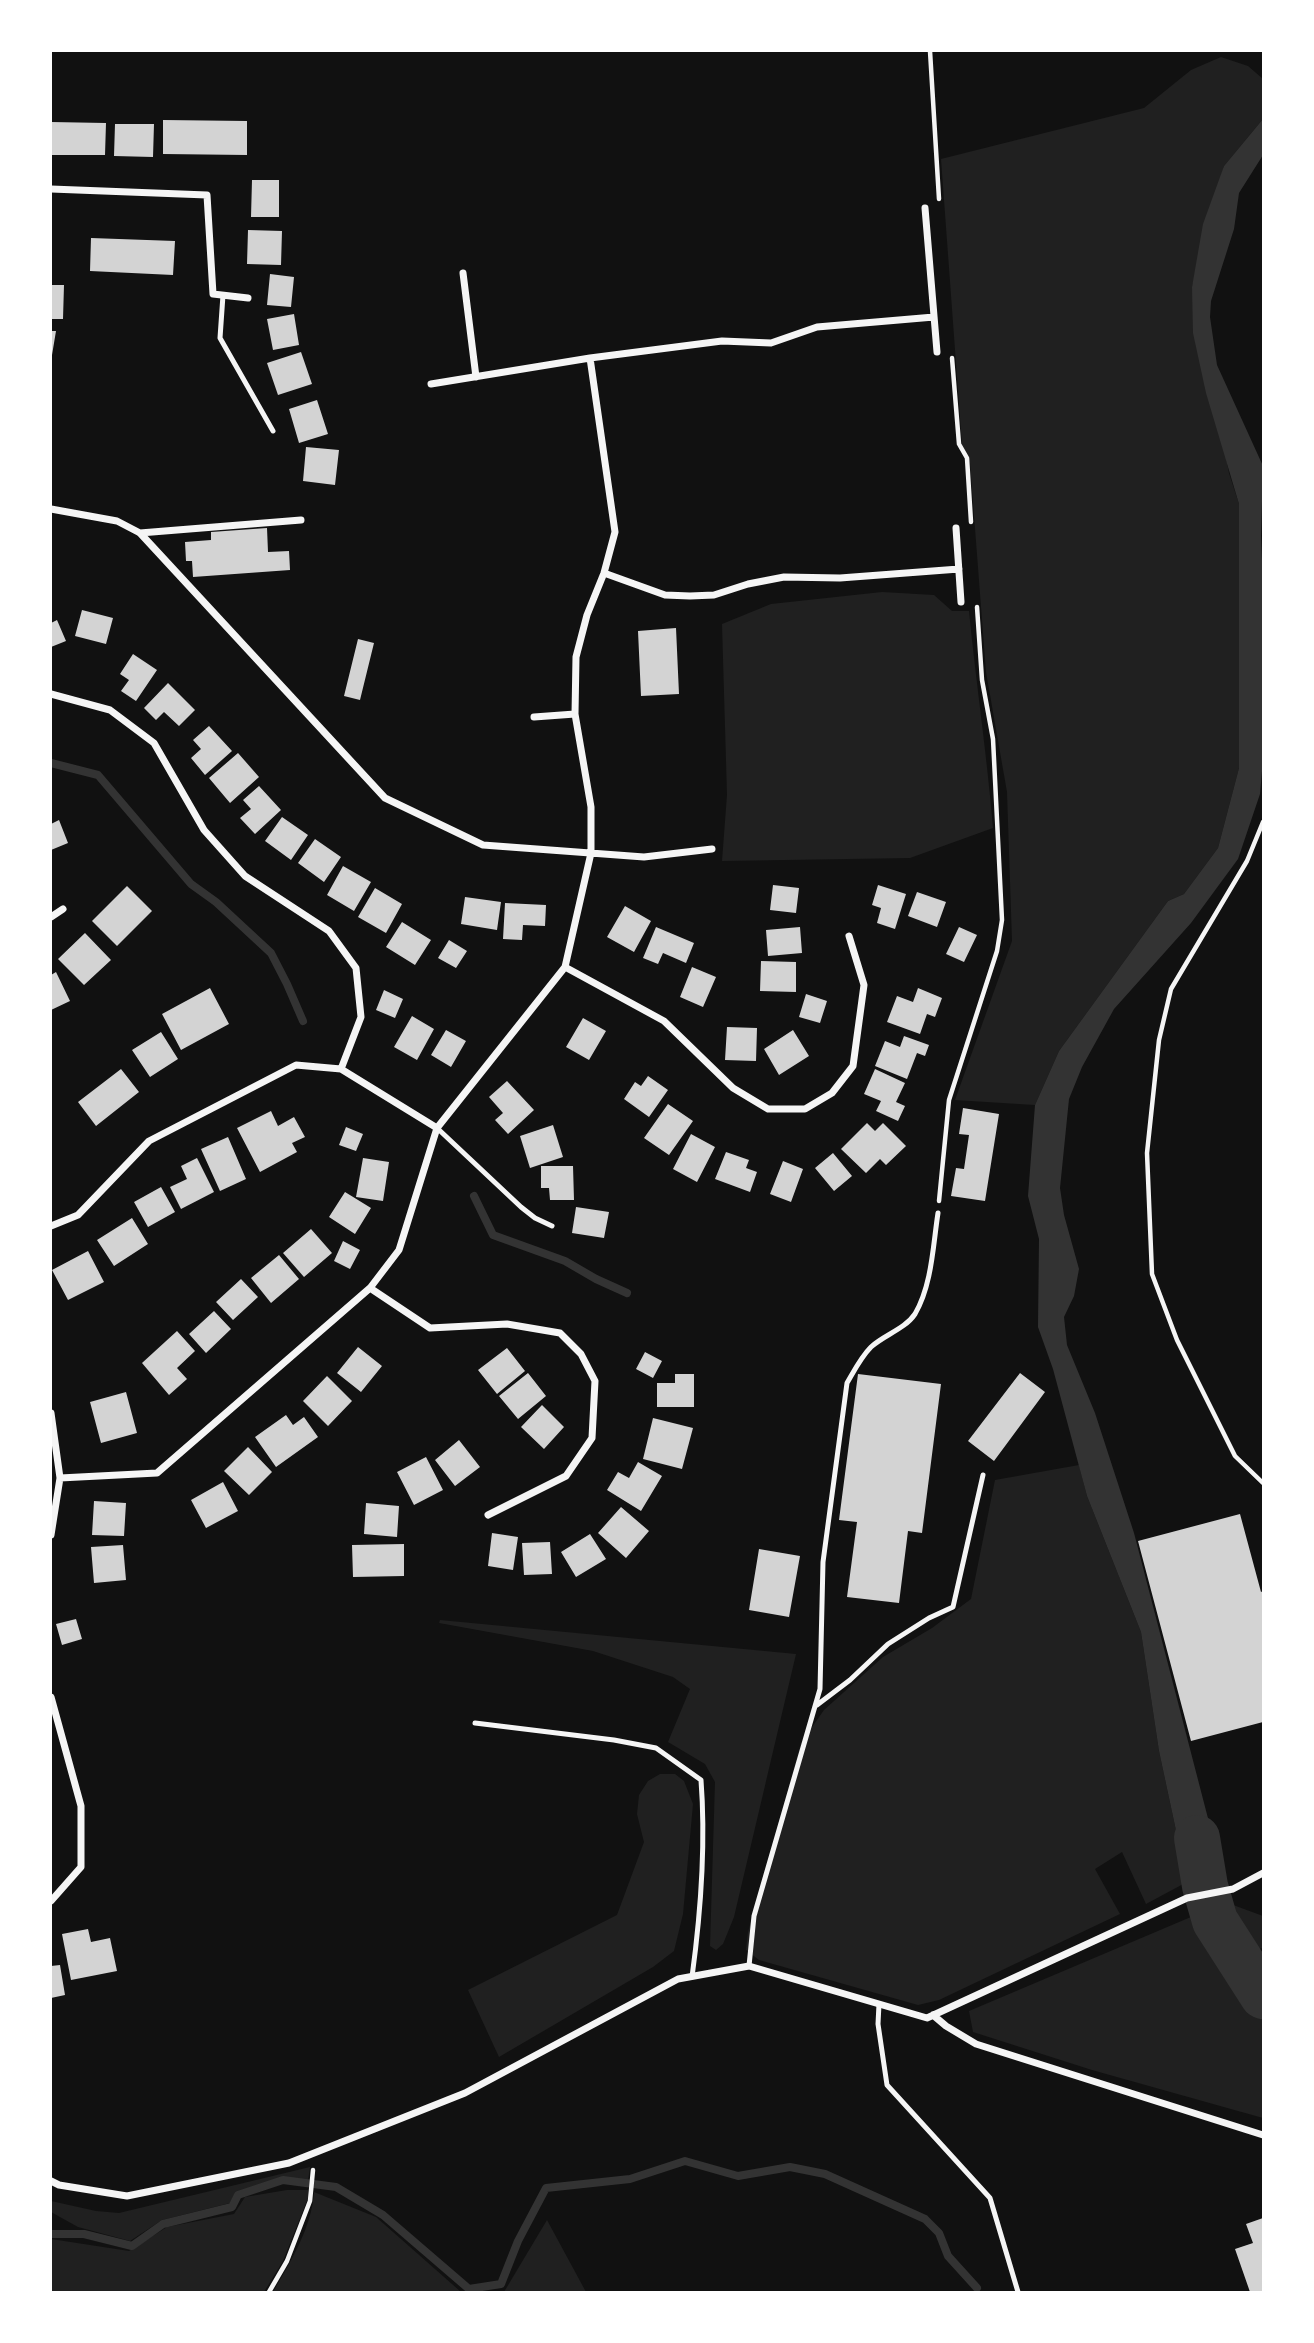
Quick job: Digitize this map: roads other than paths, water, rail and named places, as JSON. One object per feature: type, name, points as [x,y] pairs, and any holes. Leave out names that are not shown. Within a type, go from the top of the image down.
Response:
[{"type":"street","points":[[51,189],[207,195],[214,294],[248,298]]},
{"type":"street","points":[[925,208],[937,352]]},
{"type":"street","points":[[463,273],[476,377]]},
{"type":"street","points":[[431,384],[590,358],[722,341],[771,343],[817,327],[934,317]]},
{"type":"street","points":[[60,1478],[157,1473],[370,1288],[399,1250],[437,1128],[565,967],[591,853],[591,807],[575,713],[576,657],[615,532],[590,358]]},
{"type":"street","points":[[51,509],[117,521],[140,533],[385,798],[483,845],[644,857],[712,849]]},
{"type":"street","points":[[140,533],[301,520]]},
{"type":"street","points":[[956,528],[961,602]]},
{"type":"street","points":[[604,573],[665,595],[690,596],[714,594],[784,577],[840,578],[959,569]]},
{"type":"street","points":[[51,694],[110,710],[153,743],[204,831],[245,876],[329,931],[356,968],[361,1017],[341,1069]]},
{"type":"street","points":[[534,717],[575,713]]},
{"type":"street","points":[[51,917],[63,909]]},
{"type":"street","points":[[565,967],[664,1021],[733,1088],[768,1109],[805,1109],[832,1093],[853,1066],[864,985],[849,936]]},
{"type":"street","points":[[51,1226],[78,1215],[149,1141],[296,1065],[341,1069],[437,1128]]},
{"type":"street","points":[[370,1288],[430,1328],[507,1324],[560,1333],[581,1354],[594,1381],[592,1438],[566,1476],[488,1515]]},
{"type":"street","points":[[51,1413],[60,1478],[51,1535]]},
{"type":"street","points":[[51,1697],[81,1806],[80,1867],[51,1901]]},
{"type":"street","points":[[51,2182],[59,2186],[127,2196],[289,2163],[465,2094],[678,1979],[749,1966],[927,2018],[1187,1898],[1234,1889],[1263,1873]]},
{"type":"street","points":[[933,2015],[976,2044],[1263,2135]]},
{"type":"lane","points":[[223,295],[220,338],[273,432]]},
{"type":"lane","points":[[437,1128],[521,1207],[552,1226]]},
{"type":"lane","points":[[749,1966],[754,1916],[820,1689],[823,1562],[847,1383],[871,1347],[903,1326],[914,1315],[930,1270],[938,1213]]},
{"type":"lane","points":[[815,1708],[888,1644],[929,1618],[953,1607],[983,1475]]},
{"type":"lane","points":[[475,1723],[614,1740],[656,1748],[701,1780],[704,1825],[699,1920],[692,1977]]},
{"type":"lane","points":[[880,2004],[878,2024],[887,2085],[990,2198],[1018,2292]]},
{"type":"waterway","points":[[51,763],[98,775],[191,884],[216,902],[271,953],[303,1021]]},
{"type":"waterway","points":[[474,1196],[493,1235],[565,1261],[627,1293]]},
{"type":"waterway","points":[[1197,1838],[1205,1886],[1215,1921],[1263,1996]]},
{"type":"waterway","points":[[51,2234],[84,2234],[132,2246],[163,2224],[232,2207],[238,2195],[283,2180],[336,2187],[383,2215],[469,2289],[501,2284],[518,2241],[546,2188],[630,2179],[685,2161],[738,2176],[790,2167],[825,2174],[925,2219],[939,2233],[948,2256],[977,2288]]}]
